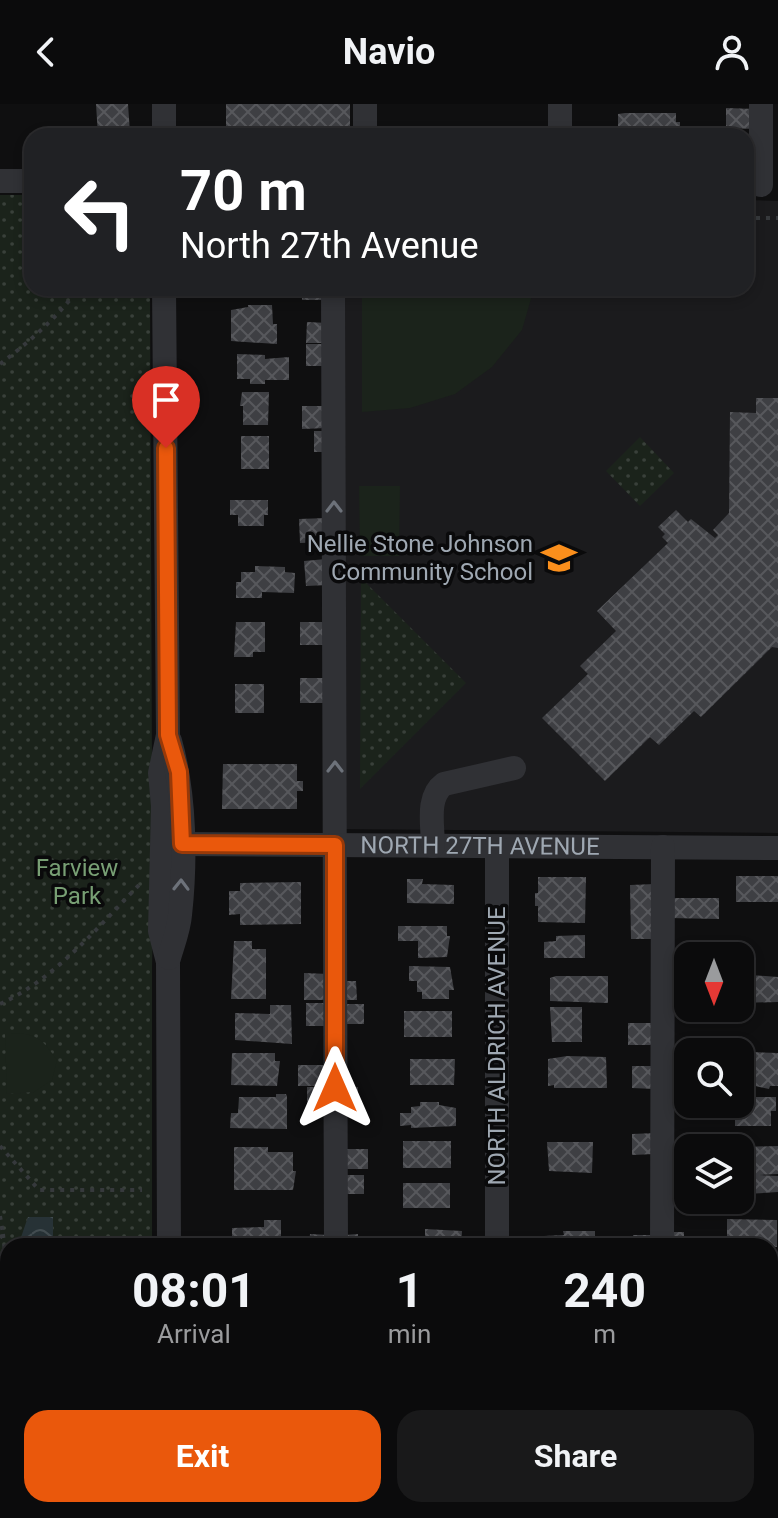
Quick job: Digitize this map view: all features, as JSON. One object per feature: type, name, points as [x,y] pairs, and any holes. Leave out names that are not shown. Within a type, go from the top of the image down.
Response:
[{"type":"street","points":[[164,104],[164,128]]},
{"type":"street","points":[[365,104],[365,128]]},
{"type":"street","points":[[560,104],[560,128]]},
{"type":"street","points":[[761,104],[762,185]]},
{"type":"street","points":[[0,181],[24,181]]},
{"type":"street","points":[[164,296],[168,735],[160,773],[163,806],[160,931],[168,962],[169,1238]]},
{"type":"street","points":[[333,296],[336,1238]]},
{"type":"street","points":[[168,735],[179,772],[182,844],[180,918],[168,962]]},
{"type":"street","points":[[433,846],[433,799],[438,788],[514,768]]},
{"type":"street","name":"NORTH 27TH AVENUE","points":[[182,844],[778,848]]},
{"type":"street","name":"NORTH ALDRICH AVENUE","points":[[497,847],[497,1238]]},
{"type":"street","points":[[662,1238],[663,847]]},
{"type":"path","points":[[754,218],[778,218]]},
{"type":"path","points":[[0,364],[25,345],[73,296]]},
{"type":"path","points":[[0,1004],[46,976],[141,883]]},
{"type":"path","points":[[0,1146],[39,1190],[142,1190]]},
{"type":"path","points":[[0,1216],[1,1236]]},
{"type":"shaded area","name":"Nellie Stone Johnson Community School","points":[[754,200],[778,201],[778,833],[339,829],[339,296],[754,296]]},
{"type":"green space","name":"Farview Park","points":[[0,195],[24,195],[24,296],[150,296],[152,773],[156,796],[152,967],[152,1238],[0,1238]]},
{"type":"green space","points":[[362,296],[532,296],[522,330],[492,367],[455,394],[410,408],[362,412]]},
{"type":"green space","points":[[640,437],[674,473],[640,506],[606,471]]},
{"type":"green space","points":[[359,486],[400,486],[399,556],[360,556]]},
{"type":"green space","points":[[361,578],[466,683],[360,789]]},
{"type":"green space","points":[[5,1033],[30,1035],[46,1045],[57,1060],[52,1080],[34,1092],[7,1094]]},
{"type":"water","points":[[28,1217],[53,1217],[53,1238],[21,1238]]},
{"type":"building","points":[[96,104],[128,104],[130,128],[98,128]]},
{"type":"building","points":[[226,104],[350,104],[350,128],[226,128]]},
{"type":"building","points":[[726,108],[756,109],[756,129],[726,128]]},
{"type":"building","points":[[676,113],[680,128],[618,128],[618,114]]},
{"type":"building","points":[[302,296],[328,296],[328,300],[302,300]]},
{"type":"building","points":[[248,305],[272,305],[273,324],[277,324],[277,344],[231,341],[231,310]]},
{"type":"building","points":[[307,322],[328,323],[327,343],[306,343]]},
{"type":"building","points":[[306,344],[328,344],[327,366],[306,366]]},
{"type":"building","points":[[237,354],[265,355],[265,359],[289,357],[289,380],[265,380],[265,384],[250,384],[250,379],[237,379]]},
{"type":"building","points":[[242,392],[269,392],[268,425],[243,425],[243,406],[240,406]]},
{"type":"building","points":[[756,398],[778,398],[778,648],[772,647],[701,717],[694,711],[659,745],[650,737],[605,781],[542,718],[588,674],[580,666],[616,631],[597,611],[668,543],[658,527],[676,510],[688,522],[691,519],[715,538],[718,535],[713,530],[729,513],[730,412],[756,413]]},
{"type":"building","points":[[302,406],[327,406],[327,428],[302,429]]},
{"type":"building","points":[[314,431],[328,431],[328,452],[314,452]]},
{"type":"building","points":[[241,436],[269,436],[269,469],[241,469]]},
{"type":"building","points":[[230,500],[268,500],[264,526],[238,526],[238,515],[230,515]]},
{"type":"building","points":[[326,518],[327,542],[300,543],[299,519]]},
{"type":"building","points":[[326,559],[328,585],[306,586],[304,561]]},
{"type":"building","points":[[255,566],[285,567],[285,572],[295,573],[294,593],[262,592],[262,598],[236,598],[236,582],[241,582],[241,572],[255,572]]},
{"type":"building","points":[[236,622],[265,622],[265,652],[253,652],[253,657],[234,657]]},
{"type":"building","points":[[300,622],[326,622],[326,645],[300,645]]},
{"type":"building","points":[[300,678],[328,678],[328,703],[300,703]]},
{"type":"building","points":[[235,684],[264,684],[264,713],[235,713]]},
{"type":"building","points":[[223,764],[297,764],[297,781],[303,781],[303,791],[297,791],[297,809],[222,809]]},
{"type":"building","points":[[736,876],[778,876],[778,902],[736,902]]},
{"type":"building","points":[[538,877],[586,877],[585,923],[538,922],[535,893],[538,893]]},
{"type":"building","points":[[407,879],[423,879],[422,884],[454,885],[454,904],[407,903]]},
{"type":"building","points":[[301,882],[301,924],[240,925],[240,914],[229,915],[229,891],[240,891],[240,883]]},
{"type":"building","points":[[655,884],[656,939],[631,939],[630,885]]},
{"type":"building","points":[[668,898],[719,898],[719,919],[668,918]]},
{"type":"building","points":[[398,926],[447,926],[447,936],[450,936],[447,957],[418,958],[418,941],[398,941]]},
{"type":"building","points":[[585,935],[585,958],[544,958],[544,942],[556,941],[556,936]]},
{"type":"building","points":[[234,941],[252,941],[252,949],[266,949],[266,999],[231,999]]},
{"type":"building","points":[[409,966],[450,967],[454,990],[449,990],[449,999],[422,999],[422,992],[417,992],[417,981],[409,981]]},
{"type":"building","points":[[304,973],[329,974],[329,1000],[304,1000]]},
{"type":"building","points":[[754,975],[778,977],[778,1002],[754,1003]]},
{"type":"building","points":[[608,976],[608,1003],[550,1001],[550,978]]},
{"type":"building","points":[[668,980],[674,980],[674,1004],[668,1004]]},
{"type":"building","points":[[343,981],[356,981],[357,1000],[344,1000]]},
{"type":"building","points":[[306,1003],[327,1003],[327,1026],[306,1026]]},
{"type":"building","points":[[344,1004],[364,1004],[364,1024],[344,1024]]},
{"type":"building","points":[[270,1005],[291,1005],[292,1044],[235,1040],[235,1013],[270,1014]]},
{"type":"building","points":[[550,1007],[582,1007],[582,1042],[552,1042]]},
{"type":"building","points":[[404,1011],[452,1011],[452,1037],[404,1037]]},
{"type":"building","points":[[628,1023],[651,1023],[651,1045],[628,1045]]},
{"type":"building","points":[[669,1048],[674,1048],[674,1071],[669,1071]]},
{"type":"building","points":[[754,1052],[778,1053],[778,1086],[770,1086],[769,1089],[754,1086]]},
{"type":"building","points":[[232,1053],[275,1053],[275,1061],[280,1061],[277,1086],[231,1085]]},
{"type":"building","points":[[606,1057],[607,1088],[548,1086],[548,1059]]},
{"type":"building","points":[[410,1059],[455,1059],[454,1085],[410,1085]]},
{"type":"building","points":[[298,1065],[329,1065],[329,1086],[298,1086]]},
{"type":"building","points":[[632,1066],[655,1066],[655,1089],[632,1088]]},
{"type":"building","points":[[307,1087],[329,1087],[329,1110],[307,1110]]},
{"type":"building","points":[[342,1087],[358,1087],[357,1110],[342,1110]]},
{"type":"building","points":[[276,1094],[286,1094],[287,1097],[287,1129],[230,1128],[231,1113],[238,1113],[239,1097],[276,1097]]},
{"type":"building","points":[[754,1097],[776,1097],[776,1111],[771,1111],[771,1126],[735,1126],[735,1118],[754,1118]]},
{"type":"building","points":[[420,1102],[439,1102],[439,1105],[456,1108],[456,1126],[400,1126],[400,1113],[411,1113],[411,1107],[420,1106]]},
{"type":"building","points":[[655,1133],[655,1154],[632,1155],[632,1134]]},
{"type":"building","points":[[403,1141],[451,1141],[451,1168],[403,1168]]},
{"type":"building","points":[[547,1142],[593,1142],[592,1173],[549,1171]]},
{"type":"building","points":[[778,1146],[778,1174],[759,1175],[778,1176],[778,1192],[754,1194],[754,1147]]},
{"type":"building","points":[[234,1147],[268,1147],[268,1152],[293,1152],[293,1171],[296,1171],[293,1190],[234,1190]]},
{"type":"building","points":[[345,1149],[368,1149],[368,1169],[345,1169]]},
{"type":"building","points":[[343,1175],[364,1175],[364,1194],[343,1194]]},
{"type":"building","points":[[671,1175],[674,1175],[674,1189],[670,1189]]},
{"type":"building","points":[[403,1183],[450,1183],[450,1208],[403,1208]]},
{"type":"building","points":[[727,1219],[777,1220],[777,1238],[727,1238]]},
{"type":"building","points":[[264,1220],[281,1220],[281,1238],[232,1238],[232,1228],[264,1227]]},
{"type":"building","points":[[425,1229],[462,1231],[462,1238],[425,1238]]},
{"type":"building","points":[[563,1231],[595,1231],[595,1238],[544,1238],[564,1235]]},
{"type":"building","points":[[669,1232],[684,1232],[684,1238],[669,1238]]},
{"type":"building","points":[[310,1234],[330,1235],[330,1238],[310,1238]]},
{"type":"building","points":[[358,1234],[358,1238],[344,1238],[344,1235]]},
{"type":"building","points":[[633,1235],[656,1235],[656,1238],[633,1238]]},
{"type":"place","name":"Nellie Stone Johnson Community School","points":[[559,558]]},
{"type":"route","points":[[166,448],[168,735],[179,772],[182,844],[335,845],[335,1088]]}]
